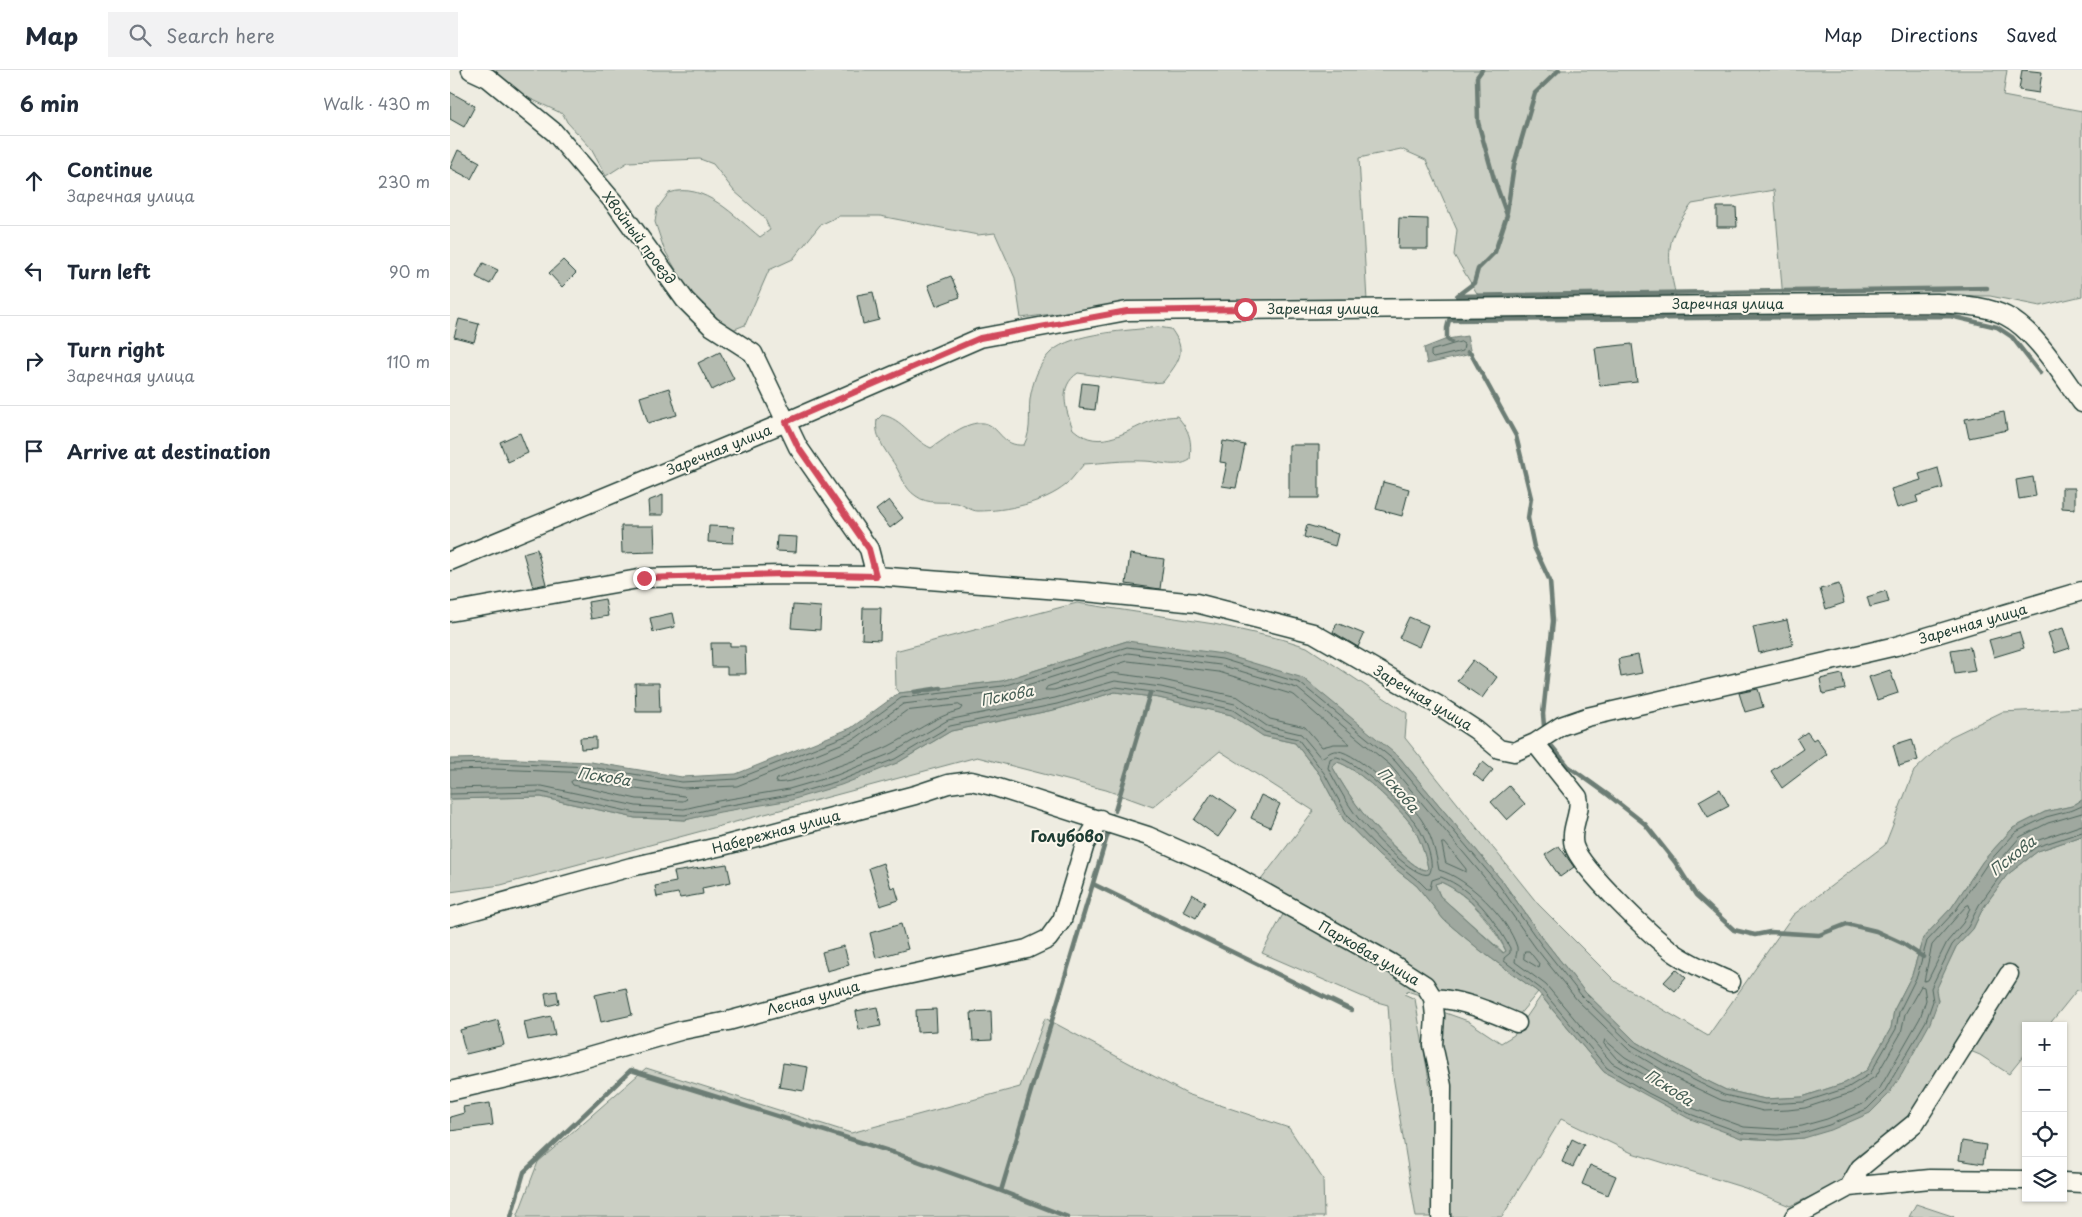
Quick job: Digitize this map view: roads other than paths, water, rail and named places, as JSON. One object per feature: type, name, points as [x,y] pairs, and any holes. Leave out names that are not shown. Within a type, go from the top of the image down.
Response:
[{"type":"street","name":"Хвойный проезд","points":[[471,70],[488,78],[554,132],[617,206],[685,300],[711,326],[753,353],[798,447],[869,549],[876,576]]},
{"type":"street","name":"Заречная улица","points":[[450,561],[786,422],[980,338],[1127,311],[1927,303],[1979,307],[2006,316],[2032,336],[2082,403]]},
{"type":"street","name":"Заречная улица","points":[[450,612],[644,578],[783,574],[876,576],[1077,591],[1196,603],[1313,632],[1438,705],[1476,730],[1499,749],[1514,752],[1535,743],[1561,726],[1588,717],[1896,646],[2082,592]]},
{"type":"street","points":[[1535,743],[1578,797],[1580,806],[1573,833],[1574,846],[1593,874],[1636,919],[1673,952],[1698,967],[1731,982]]},
{"type":"street","name":"Набережная улица","points":[[450,917],[632,867],[722,846],[897,800],[960,781],[971,781],[992,786],[1100,819]]},
{"type":"street","name":"Парковая улица","points":[[1100,819],[1148,836],[1222,868],[1392,963],[1425,985],[1433,998]]},
{"type":"street","name":"Лесная улица","points":[[450,1092],[554,1067],[683,1030],[728,1021],[862,985],[1027,949],[1048,939],[1062,920],[1085,844],[1100,819]]},
{"type":"street","points":[[1849,1187],[1860,1168],[1915,1123],[2009,974]]},
{"type":"street","points":[[1441,1217],[1444,1118],[1442,1086],[1433,1045],[1435,1016],[1433,998],[1454,999],[1477,1006],[1517,1023]]},
{"type":"street","points":[[1794,1217],[1849,1187],[1930,1179],[2022,1180]]},
{"type":"street","points":[[2067,1182],[2082,1184]]},
{"type":"water","points":[[1467,336],[1471,354],[1427,364],[1424,348],[1447,339]]},
{"type":"water","name":"Пскова","points":[[1127,641],[1223,654],[1303,678],[1399,757],[1503,882],[1544,940],[1585,992],[1635,1041],[1685,1070],[1726,1090],[1765,1099],[1802,1097],[1845,1083],[1867,1070],[1891,1028],[1894,1010],[1912,975],[1923,938],[1952,907],[1983,861],[2013,828],[2045,812],[2072,806],[2082,800],[2082,836],[2038,851],[2007,875],[1983,908],[1973,929],[1956,947],[1936,990],[1938,1001],[1930,1023],[1902,1074],[1888,1095],[1870,1113],[1831,1130],[1804,1138],[1778,1140],[1741,1138],[1688,1118],[1604,1072],[1538,992],[1481,951],[1444,920],[1417,886],[1378,855],[1344,820],[1320,775],[1295,743],[1263,736],[1231,715],[1159,698],[1115,692],[1058,709],[951,731],[897,763],[841,785],[791,800],[685,820],[635,818],[541,797],[450,799],[450,759],[494,758],[591,762],[682,777],[736,774],[851,728],[899,693],[1002,681]],"holes":[[[1337,762],[1345,765],[1365,779],[1387,798],[1411,824],[1423,851],[1428,868],[1426,870],[1407,859],[1388,841],[1353,801],[1332,766]],[[1441,882],[1462,894],[1480,910],[1501,940],[1506,951],[1503,953],[1440,896],[1435,884]]]},
{"type":"waterway","points":[[1458,295],[1474,283],[1478,269],[1495,252],[1507,215],[1494,179],[1478,122],[1477,77],[1482,70]]},
{"type":"waterway","points":[[1507,212],[1514,165],[1535,93],[1559,70]]},
{"type":"waterway","points":[[1457,296],[1987,288]]},
{"type":"waterway","points":[[1451,342],[1447,339],[1449,320],[1950,316],[1997,327],[2012,337],[2040,373]]},
{"type":"waterway","points":[[1468,352],[1471,354],[1516,436],[1531,498],[1528,518],[1534,547],[1550,581],[1553,621],[1543,714],[1544,726]]},
{"type":"waterway","points":[[914,692],[941,688]]},
{"type":"waterway","points":[[1115,811],[1150,693]]},
{"type":"waterway","points":[[1550,744],[1568,766],[1645,824],[1675,862],[1696,895],[1734,930],[1755,935],[1770,932],[1819,935],[1847,924],[1876,931],[1902,943],[1923,957]]},
{"type":"waterway","points":[[511,1217],[524,1172],[631,1070],[895,1153],[1001,1191],[1108,833]]},
{"type":"waterway","points":[[1093,884],[1351,1010]]},
{"type":"waterway","points":[[1001,1191],[1068,1217]]},
{"type":"district","name":"Голубово","points":[[1067,836]]}]
